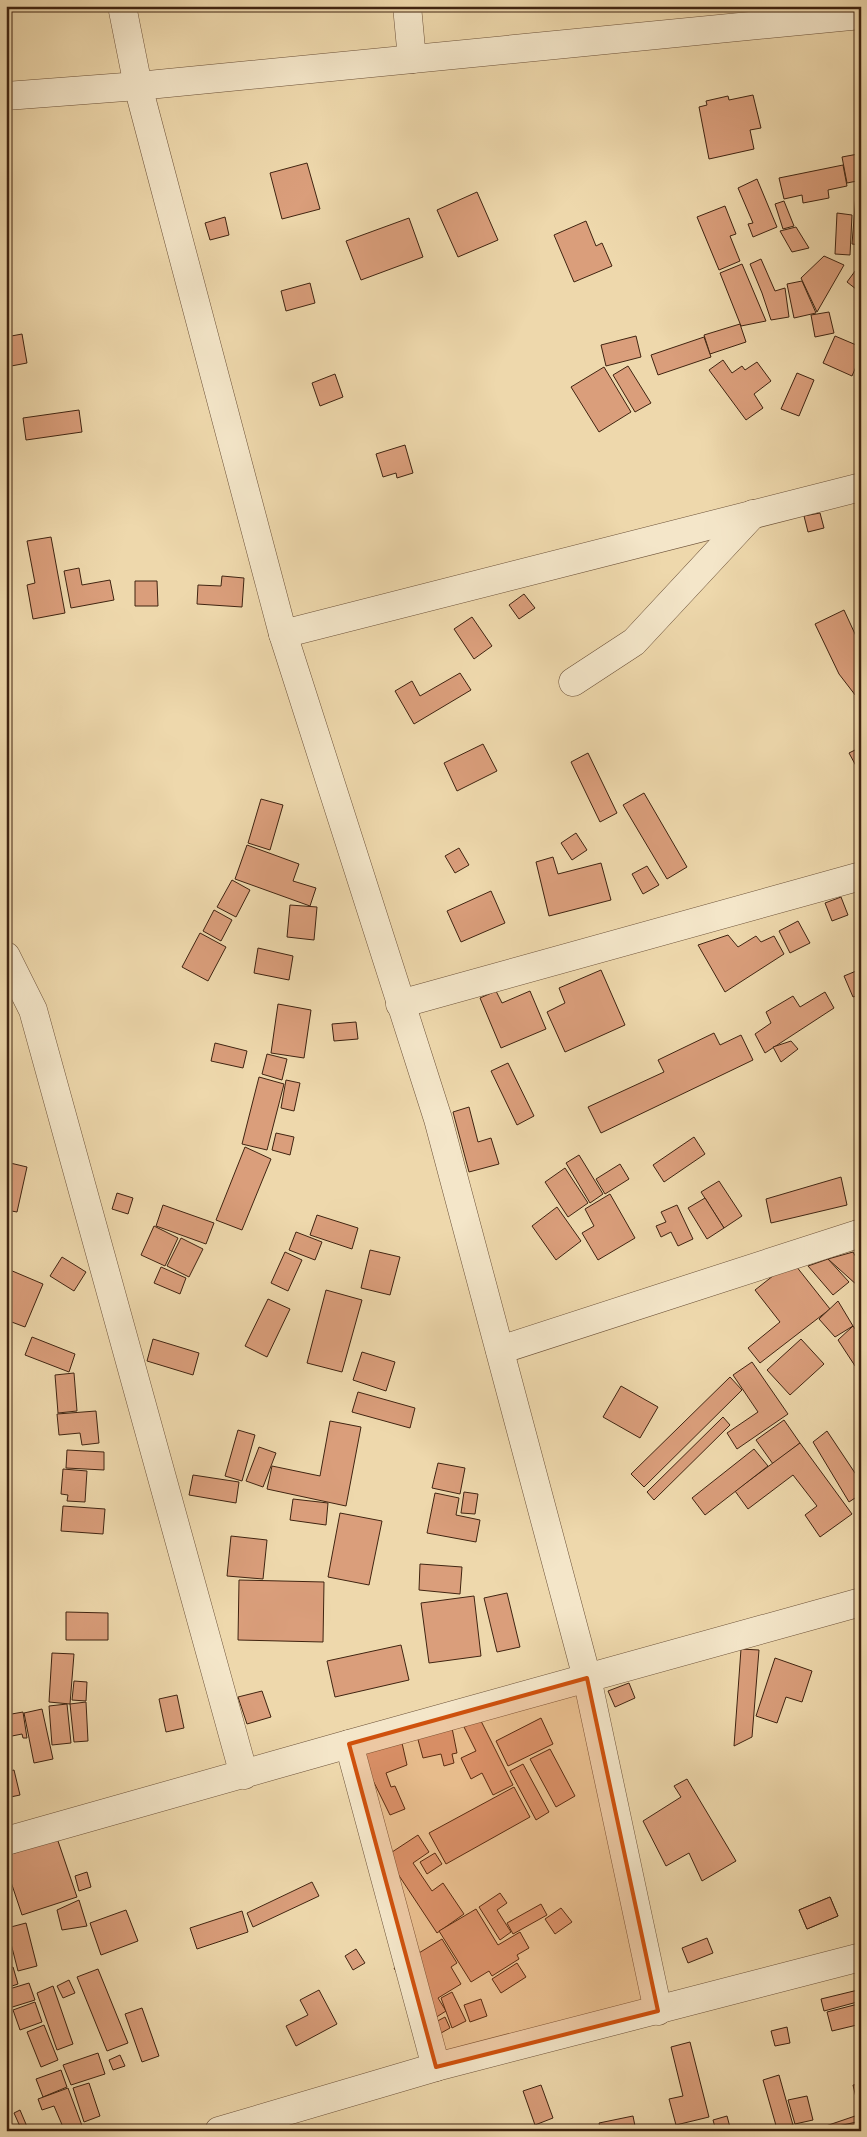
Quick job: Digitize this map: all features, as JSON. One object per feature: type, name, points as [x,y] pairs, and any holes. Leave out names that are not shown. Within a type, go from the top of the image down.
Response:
[{"type":"street","points":[[122,6],[138,86],[283,634],[438,1119],[588,1678],[658,2011]]},
{"type":"street","points":[[407,6],[412,59]]},
{"type":"street","points":[[6,96],[138,86],[861,15]]},
{"type":"street","points":[[283,634],[861,487]]},
{"type":"street","points":[[572,682],[634,642],[753,514]]},
{"type":"street","points":[[400,1004],[861,876]]},
{"type":"street","points":[[6,956],[33,1010],[244,1774]]},
{"type":"street","points":[[500,1350],[861,1233]]},
{"type":"street","points":[[6,1841],[861,1602]]},
{"type":"street","points":[[349,1744],[436,2067]]},
{"type":"street","points":[[219,2131],[436,2067],[861,1957]]},
{"type":"highlighted area","points":[[587,1678],[658,2011],[436,2067],[349,1744]]},
{"type":"building","points":[[753,95],[761,128],[750,130],[754,149],[709,159],[699,107],[707,105],[706,101],[728,96],[729,100]]},
{"type":"building","points":[[861,151],[861,245],[852,244],[857,181],[847,183],[842,157],[858,154]]},
{"type":"building","points":[[307,163],[320,209],[282,219],[270,173]]},
{"type":"building","points":[[843,165],[847,186],[828,190],[829,198],[803,203],[802,195],[784,199],[779,178]]},
{"type":"building","points":[[757,179],[777,227],[753,237],[748,224],[753,223],[738,188]]},
{"type":"building","points":[[477,192],[498,240],[458,257],[437,210]]},
{"type":"building","points":[[784,201],[794,226],[783,229],[775,204]]},
{"type":"building","points":[[725,206],[736,234],[730,236],[740,261],[719,270],[697,217]]},
{"type":"building","points":[[837,213],[852,215],[850,255],[835,254]]},
{"type":"building","points":[[225,217],[229,235],[210,240],[205,223]]},
{"type":"building","points":[[409,218],[423,257],[361,280],[346,241]]},
{"type":"building","points":[[586,221],[596,246],[602,243],[612,266],[574,282],[554,235]]},
{"type":"building","points":[[796,227],[809,248],[792,252],[780,231]]},
{"type":"building","points":[[824,256],[844,265],[817,312],[801,278]]},
{"type":"building","points":[[761,259],[775,291],[785,288],[789,317],[771,320],[750,264]]},
{"type":"building","points":[[861,263],[861,293],[847,282]]},
{"type":"building","points":[[742,264],[766,321],[741,326],[720,273]]},
{"type":"building","points":[[802,281],[816,313],[794,318],[787,284]]},
{"type":"building","points":[[310,283],[315,303],[286,311],[281,291]]},
{"type":"building","points":[[829,312],[834,333],[815,337],[811,315]]},
{"type":"building","points":[[740,324],[746,342],[710,354],[704,335]]},
{"type":"building","points":[[22,334],[27,363],[6,367],[6,337]]},
{"type":"building","points":[[636,336],[641,357],[606,366],[601,345]]},
{"type":"building","points":[[835,336],[861,347],[861,355],[852,376],[823,363]]},
{"type":"building","points":[[704,337],[711,357],[658,375],[651,355]]},
{"type":"building","points":[[723,360],[732,373],[742,366],[745,370],[757,362],[771,381],[754,394],[763,408],[746,420],[709,370]]},
{"type":"building","points":[[628,366],[651,403],[635,412],[613,375]]},
{"type":"building","points":[[604,367],[631,412],[599,432],[571,387]]},
{"type":"building","points":[[797,373],[814,380],[799,416],[781,409]]},
{"type":"building","points":[[335,374],[343,397],[320,406],[312,383]]},
{"type":"building","points":[[79,410],[82,432],[26,440],[23,418]]},
{"type":"building","points":[[405,445],[413,473],[397,478],[396,473],[383,477],[376,454]]},
{"type":"building","points":[[820,513],[824,528],[808,532],[804,516]]},
{"type":"building","points":[[51,537],[65,613],[33,619],[27,585],[35,583],[27,541]]},
{"type":"building","points":[[79,568],[82,585],[110,580],[114,600],[71,608],[64,571]]},
{"type":"building","points":[[222,576],[244,578],[242,607],[197,604],[198,585],[221,586]]},
{"type":"building","points":[[135,581],[157,581],[158,606],[135,606]]},
{"type":"building","points":[[524,594],[535,608],[519,619],[509,605]]},
{"type":"building","points":[[844,610],[861,647],[861,699],[859,700],[839,674],[815,624]]},
{"type":"building","points":[[472,617],[492,646],[474,659],[454,629]]},
{"type":"building","points":[[460,673],[471,690],[414,724],[395,691],[412,681],[420,696]]},
{"type":"building","points":[[483,744],[497,771],[457,791],[444,763]]},
{"type":"building","points":[[861,747],[861,775],[849,753]]},
{"type":"building","points":[[588,753],[617,813],[600,822],[571,762]]},
{"type":"building","points":[[644,793],[687,867],[667,879],[623,805]]},
{"type":"building","points":[[261,799],[283,805],[270,850],[248,843]]},
{"type":"building","points":[[576,833],[587,850],[572,860],[561,843]]},
{"type":"building","points":[[247,845],[299,864],[293,881],[316,888],[310,906],[235,879]]},
{"type":"building","points":[[459,848],[469,865],[455,873],[445,856]]},
{"type":"building","points":[[553,857],[558,874],[601,863],[611,900],[549,916],[536,862]]},
{"type":"building","points":[[647,866],[659,885],[643,894],[632,874]]},
{"type":"building","points":[[232,880],[250,890],[236,917],[217,907]]},
{"type":"building","points":[[491,891],[505,923],[461,942],[447,911]]},
{"type":"building","points":[[841,897],[848,915],[832,921],[825,903]]},
{"type":"building","points":[[290,905],[317,907],[314,940],[287,937]]},
{"type":"building","points":[[214,910],[232,920],[221,941],[203,931]]},
{"type":"building","points":[[798,921],[810,943],[790,953],[779,931]]},
{"type":"building","points":[[200,933],[226,947],[208,981],[182,967]]},
{"type":"building","points":[[728,935],[738,947],[756,936],[761,942],[774,936],[784,954],[725,992],[698,945]]},
{"type":"building","points":[[258,948],[293,956],[289,980],[254,973]]},
{"type":"building","points":[[861,969],[861,994],[853,997],[844,976]]},
{"type":"building","points":[[601,970],[625,1025],[565,1052],[547,1012],[565,1003],[559,988]]},
{"type":"building","points":[[496,991],[502,1003],[530,991],[546,1029],[501,1048],[480,998]]},
{"type":"building","points":[[825,992],[834,1008],[765,1053],[755,1034],[771,1023],[766,1012],[793,996],[800,1007]]},
{"type":"building","points":[[278,1004],[311,1010],[304,1058],[271,1053]]},
{"type":"building","points":[[356,1022],[358,1039],[334,1041],[332,1024]]},
{"type":"building","points":[[714,1033],[720,1045],[741,1035],[753,1060],[601,1133],[588,1107],[664,1072],[658,1060]]},
{"type":"building","points":[[791,1041],[798,1049],[781,1062],[773,1047]]},
{"type":"building","points":[[215,1043],[247,1051],[243,1068],[211,1061]]},
{"type":"building","points":[[267,1054],[287,1059],[282,1080],[262,1074]]},
{"type":"building","points":[[508,1063],[534,1116],[517,1125],[491,1071]]},
{"type":"building","points":[[259,1077],[284,1084],[267,1150],[242,1144]]},
{"type":"building","points":[[286,1080],[300,1083],[294,1111],[281,1108]]},
{"type":"building","points":[[469,1107],[478,1142],[491,1138],[499,1164],[469,1172],[453,1112]]},
{"type":"building","points":[[276,1133],[294,1137],[290,1155],[272,1150]]},
{"type":"building","points":[[694,1137],[705,1154],[664,1182],[653,1165]]},
{"type":"building","points":[[245,1147],[271,1159],[242,1230],[216,1220]]},
{"type":"building","points":[[579,1155],[603,1194],[590,1203],[566,1163]]},
{"type":"building","points":[[6,1162],[27,1167],[17,1212],[6,1210]]},
{"type":"building","points":[[620,1164],[629,1179],[605,1194],[596,1179]]},
{"type":"building","points":[[565,1168],[588,1203],[568,1217],[545,1182]]},
{"type":"building","points":[[841,1177],[847,1205],[771,1223],[766,1199]]},
{"type":"building","points":[[719,1181],[742,1216],[724,1228],[701,1192]]},
{"type":"building","points":[[117,1193],[133,1198],[128,1214],[112,1209]]},
{"type":"building","points":[[610,1194],[635,1238],[598,1260],[582,1233],[594,1226],[585,1209]]},
{"type":"building","points":[[705,1198],[724,1228],[707,1239],[688,1208]]},
{"type":"building","points":[[163,1205],[214,1223],[206,1244],[156,1226]]},
{"type":"building","points":[[677,1205],[693,1239],[678,1246],[671,1232],[661,1237],[656,1226],[666,1222],[661,1212]]},
{"type":"building","points":[[557,1207],[581,1241],[556,1260],[532,1226]]},
{"type":"building","points":[[317,1215],[358,1228],[352,1249],[310,1235]]},
{"type":"building","points":[[154,1226],[178,1238],[165,1266],[141,1255]]},
{"type":"building","points":[[296,1232],[322,1242],[315,1260],[289,1250]]},
{"type":"building","points":[[181,1238],[203,1249],[189,1277],[167,1266]]},
{"type":"building","points":[[370,1250],[400,1257],[390,1295],[361,1288]]},
{"type":"building","points":[[285,1252],[302,1260],[288,1291],[271,1283]]},
{"type":"building","points":[[853,1252],[861,1266],[861,1285],[858,1286],[828,1259]]},
{"type":"building","points":[[62,1257],[86,1272],[74,1291],[50,1276]]},
{"type":"building","points":[[828,1259],[849,1282],[833,1295],[808,1266]]},
{"type":"building","points":[[792,1261],[830,1309],[760,1363],[748,1348],[780,1322],[755,1290]]},
{"type":"building","points":[[161,1267],[186,1278],[180,1294],[154,1283]]},
{"type":"building","points":[[10,1270],[43,1284],[25,1327],[9,1321],[6,1325],[6,1280]]},
{"type":"building","points":[[326,1290],[362,1300],[342,1372],[307,1363]]},
{"type":"building","points":[[268,1299],[290,1309],[267,1357],[245,1346]]},
{"type":"building","points":[[838,1301],[853,1326],[835,1337],[819,1319]]},
{"type":"building","points":[[853,1326],[861,1337],[861,1375],[838,1340]]},
{"type":"building","points":[[32,1337],[75,1354],[69,1372],[25,1355]]},
{"type":"building","points":[[153,1339],[199,1353],[193,1375],[147,1361]]},
{"type":"building","points":[[801,1339],[824,1364],[790,1395],[767,1370]]},
{"type":"building","points":[[362,1352],[395,1362],[386,1391],[353,1380]]},
{"type":"building","points":[[752,1362],[788,1414],[737,1449],[727,1433],[758,1412],[733,1375]]},
{"type":"building","points":[[74,1373],[77,1411],[58,1413],[55,1375]]},
{"type":"building","points":[[730,1377],[742,1390],[644,1487],[631,1474]]},
{"type":"building","points":[[621,1386],[658,1407],[640,1438],[603,1417]]},
{"type":"building","points":[[358,1392],[415,1408],[410,1428],[352,1412]]},
{"type":"building","points":[[96,1411],[99,1443],[82,1445],[80,1433],[59,1435],[57,1414]]},
{"type":"building","points":[[723,1417],[730,1425],[654,1500],[647,1492]]},
{"type":"building","points":[[784,1420],[800,1443],[773,1464],[756,1440]]},
{"type":"building","points":[[330,1421],[361,1427],[346,1506],[267,1489],[272,1466],[320,1476]]},
{"type":"building","points":[[238,1430],[255,1435],[242,1481],[225,1476]]},
{"type":"building","points":[[827,1431],[861,1482],[861,1494],[849,1502],[813,1442]]},
{"type":"building","points":[[800,1443],[852,1514],[820,1537],[805,1515],[817,1506],[793,1475],[748,1509],[735,1491]]},
{"type":"building","points":[[259,1447],[276,1453],[263,1487],[246,1481]]},
{"type":"building","points":[[754,1449],[768,1466],[705,1515],[692,1498]]},
{"type":"building","points":[[67,1450],[104,1452],[104,1470],[66,1468]]},
{"type":"building","points":[[438,1463],[465,1468],[460,1494],[432,1488]]},
{"type":"building","points":[[63,1469],[87,1471],[85,1502],[67,1501],[68,1495],[61,1494]]},
{"type":"building","points":[[193,1475],[239,1482],[236,1503],[189,1495]]},
{"type":"building","points":[[464,1492],[478,1494],[475,1514],[461,1513]]},
{"type":"building","points":[[435,1493],[459,1498],[456,1515],[480,1520],[476,1542],[427,1533]]},
{"type":"building","points":[[293,1499],[328,1503],[326,1525],[290,1520]]},
{"type":"building","points":[[63,1506],[105,1509],[103,1534],[61,1531]]},
{"type":"building","points":[[340,1513],[382,1521],[369,1585],[328,1577]]},
{"type":"building","points":[[231,1536],[267,1540],[263,1579],[227,1576]]},
{"type":"building","points":[[420,1564],[462,1567],[460,1594],[419,1590]]},
{"type":"building","points":[[239,1580],[324,1582],[323,1642],[238,1640]]},
{"type":"building","points":[[507,1593],[520,1647],[497,1652],[484,1598]]},
{"type":"building","points":[[474,1596],[481,1656],[429,1663],[421,1603]]},
{"type":"building","points":[[66,1612],[108,1613],[108,1640],[66,1640]]},
{"type":"building","points":[[401,1645],[409,1680],[335,1697],[327,1661]]},
{"type":"building","points":[[741,1649],[759,1650],[752,1737],[734,1746]]},
{"type":"building","points":[[52,1653],[74,1654],[70,1704],[49,1702]]},
{"type":"building","points":[[775,1658],[812,1671],[802,1702],[786,1697],[777,1723],[756,1716]]},
{"type":"building","points":[[74,1681],[87,1682],[86,1701],[72,1700]]},
{"type":"building","points":[[629,1683],[635,1698],[615,1707],[608,1691]]},
{"type":"building","points":[[262,1691],[271,1717],[247,1724],[238,1697]]},
{"type":"building","points":[[177,1695],[184,1728],[166,1732],[159,1699]]},
{"type":"building","points":[[86,1702],[88,1741],[74,1742],[70,1704]]},
{"type":"building","points":[[67,1704],[71,1743],[52,1745],[49,1706]]},
{"type":"building","points":[[42,1709],[53,1759],[34,1763],[24,1713]]},
{"type":"building","points":[[23,1712],[27,1738],[23,1738],[22,1734],[7,1737],[6,1715]]},
{"type":"building","points":[[541,1718],[553,1744],[508,1766],[496,1741]]},
{"type":"building","points":[[480,1719],[513,1785],[493,1795],[482,1773],[471,1779],[461,1758],[476,1751],[464,1727]]},
{"type":"building","points":[[452,1728],[457,1753],[452,1754],[454,1763],[444,1766],[441,1754],[423,1758],[417,1736]]},
{"type":"building","points":[[402,1743],[407,1765],[386,1773],[391,1787],[395,1786],[405,1809],[390,1815],[360,1754]]},
{"type":"building","points":[[550,1749],[575,1796],[556,1807],[530,1759]]},
{"type":"building","points":[[523,1764],[549,1812],[536,1820],[510,1771]]},
{"type":"building","points":[[14,1770],[20,1795],[6,1798],[6,1772]]},
{"type":"building","points":[[687,1779],[736,1861],[702,1881],[689,1853],[666,1866],[643,1821],[681,1797],[674,1786]]},
{"type":"building","points":[[514,1787],[530,1817],[446,1864],[429,1833]]},
{"type":"building","points":[[418,1835],[429,1852],[413,1863],[432,1891],[443,1883],[464,1914],[437,1933],[386,1856]]},
{"type":"building","points":[[57,1838],[77,1897],[22,1915],[6,1867],[6,1856]]},
{"type":"building","points":[[435,1853],[442,1864],[427,1874],[420,1862]]},
{"type":"building","points":[[87,1872],[91,1887],[79,1891],[75,1876]]},
{"type":"building","points":[[312,1882],[319,1896],[253,1927],[247,1913]]},
{"type":"building","points":[[500,1893],[507,1903],[497,1910],[511,1932],[500,1940],[479,1907]]},
{"type":"building","points":[[830,1897],[838,1916],[807,1929],[799,1910]]},
{"type":"building","points":[[830,1897],[838,1916],[807,1929],[799,1910]]},
{"type":"building","points":[[79,1900],[87,1926],[62,1930],[57,1910]]},
{"type":"building","points":[[541,1904],[547,1915],[513,1934],[507,1923]]},
{"type":"building","points":[[561,1908],[572,1922],[555,1934],[545,1919]]},
{"type":"building","points":[[476,1909],[498,1945],[520,1932],[529,1948],[517,1955],[519,1959],[492,1976],[489,1971],[471,1982],[439,1931]]},
{"type":"building","points":[[126,1910],[138,1941],[101,1955],[90,1923]]},
{"type":"building","points":[[242,1911],[248,1932],[197,1949],[190,1928]]},
{"type":"building","points":[[26,1923],[37,1966],[18,1971],[7,1928]]},
{"type":"building","points":[[707,1938],[713,1953],[688,1963],[682,1948]]},
{"type":"building","points":[[442,1939],[457,1963],[451,1967],[461,1984],[438,1998],[446,2011],[427,2023],[394,1968]]},
{"type":"building","points":[[356,1949],[365,1963],[353,1970],[345,1956]]},
{"type":"building","points":[[517,1963],[526,1977],[501,1993],[492,1979]]},
{"type":"building","points":[[13,1967],[18,1984],[6,1988],[6,1969]]},
{"type":"building","points":[[98,1969],[128,2043],[107,2051],[77,1977]]},
{"type":"building","points":[[69,1980],[75,1993],[63,1998],[57,1986]]},
{"type":"building","points":[[29,1983],[35,2000],[6,2009],[6,1990]]},
{"type":"building","points":[[53,1986],[73,2044],[57,2050],[37,1993]]},
{"type":"building","points":[[319,1990],[337,2024],[296,2046],[286,2026],[308,2015],[300,2000]]},
{"type":"building","points":[[858,1990],[861,2001],[824,2011],[821,1999]]},
{"type":"building","points":[[452,1992],[466,2021],[452,2028],[441,1998]]},
{"type":"building","points":[[481,1999],[487,2016],[470,2022],[464,2005]]},
{"type":"building","points":[[35,2002],[42,2022],[20,2030],[13,2010]]},
{"type":"building","points":[[858,2004],[861,2024],[832,2031],[827,2012]]},
{"type":"building","points":[[142,2008],[159,2056],[142,2062],[125,2014]]},
{"type":"building","points":[[445,2017],[450,2028],[434,2037],[428,2026]]},
{"type":"building","points":[[44,2025],[58,2060],[41,2067],[27,2032]]},
{"type":"building","points":[[787,2027],[790,2043],[775,2046],[771,2031]]},
{"type":"building","points":[[690,2042],[709,2117],[676,2125],[669,2099],[683,2096],[671,2047]]},
{"type":"building","points":[[98,2053],[105,2074],[71,2085],[63,2065]]},
{"type":"building","points":[[120,2055],[125,2066],[113,2070],[109,2060]]},
{"type":"building","points":[[61,2070],[67,2087],[43,2097],[36,2079]]},
{"type":"building","points":[[779,2075],[793,2125],[777,2129],[763,2080]]},
{"type":"building","points":[[89,2083],[100,2116],[84,2122],[73,2088]]},
{"type":"building","points":[[861,2084],[861,2106],[858,2106],[853,2085]]},
{"type":"building","points":[[541,2085],[553,2118],[535,2125],[523,2091]]},
{"type":"building","points":[[68,2088],[84,2131],[51,2131],[63,2127],[54,2106],[42,2110],[38,2099]]},
{"type":"building","points":[[807,2096],[813,2120],[795,2124],[788,2100]]},
{"type":"building","points":[[20,2110],[28,2129],[24,2131],[22,2131],[14,2113]]},
{"type":"building","points":[[861,2114],[861,2131],[811,2131]]},
{"type":"building","points":[[633,2116],[636,2131],[601,2131],[599,2123]]},
{"type":"building","points":[[727,2116],[731,2131],[716,2131],[713,2120]]},
{"type":"building","points":[[861,2121],[861,2131],[816,2131]]}]
